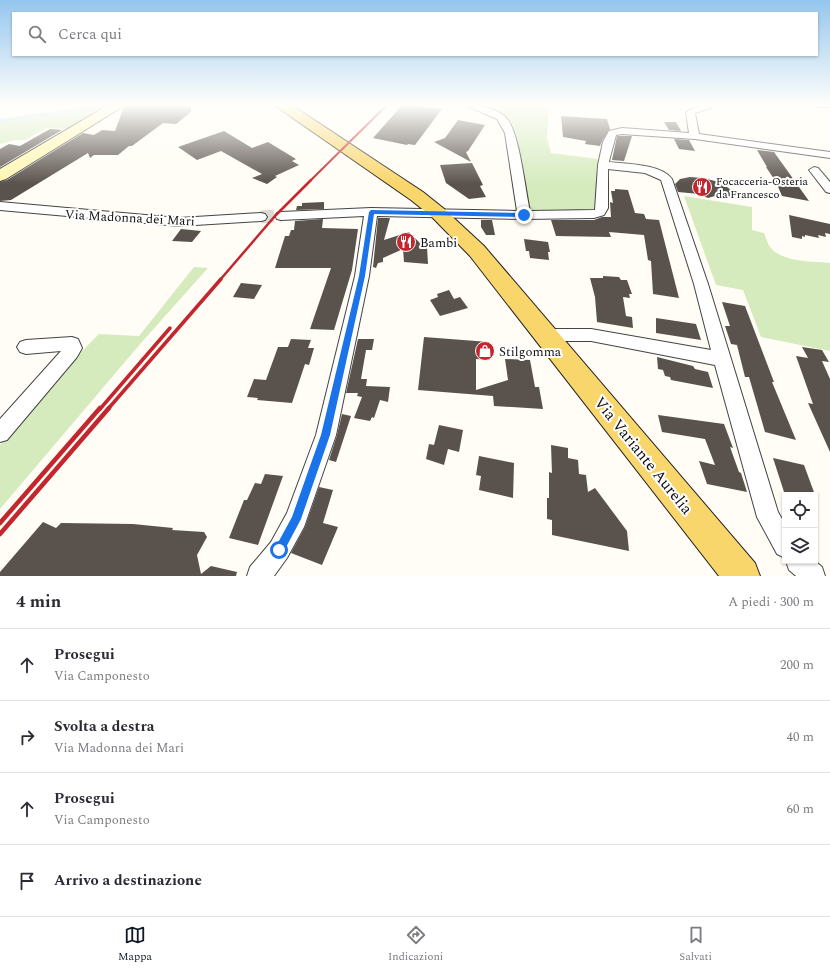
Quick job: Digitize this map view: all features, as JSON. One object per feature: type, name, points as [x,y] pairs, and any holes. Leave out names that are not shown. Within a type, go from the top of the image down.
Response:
[{"type":"main road","points":[[0,176],[73,131]]},
{"type":"main road","name":"Via Variante Aurelia","points":[[321,131],[398,183],[437,212],[477,251],[742,576]]},
{"type":"street","points":[[509,131],[524,215]]},
{"type":"street","points":[[281,216],[371,212],[437,212],[459,214],[524,215],[594,214],[600,212],[602,208],[603,165],[606,146],[614,132],[622,131],[694,136],[830,155]]},
{"type":"street","points":[[693,131],[694,136]]},
{"type":"street","points":[[603,165],[651,171],[664,177],[701,284],[768,517],[782,541]]},
{"type":"street","points":[[814,170],[830,190]]},
{"type":"street","name":"Via Madonna dei Mari","points":[[0,206],[179,222],[261,217]]},
{"type":"street","points":[[259,576],[279,550],[296,519],[326,435],[362,276],[371,212]]},
{"type":"street","points":[[546,335],[591,335],[723,359]]},
{"type":"street","points":[[0,433],[73,348],[72,344],[26,347]]},
{"type":"street","points":[[801,564],[813,576]]},
{"type":"green space","points":[[0,131],[41,131],[25,140],[14,140],[0,144]]},
{"type":"green space","points":[[513,131],[547,131],[547,138],[551,153],[598,159],[596,208],[593,210],[535,212],[526,207]]},
{"type":"green space","points":[[684,196],[752,207],[752,230],[764,233],[770,247],[776,252],[790,259],[830,263],[830,351],[761,337],[743,290],[716,285]]},
{"type":"green space","points":[[194,267],[208,268],[141,343],[0,509],[0,445],[82,351],[99,334],[139,336]]},
{"type":"building","points":[[47,131],[61,131],[0,167],[0,149],[9,144],[20,146]]},
{"type":"building","points":[[101,131],[152,131],[118,155],[94,155],[90,158],[88,153],[11,200],[0,201],[0,182],[7,180],[83,133],[94,135]]},
{"type":"building","points":[[224,131],[252,148],[268,142],[296,159],[292,161],[299,165],[275,176],[277,177],[267,184],[252,178],[262,174],[221,151],[197,160],[178,147]]},
{"type":"building","points":[[379,131],[426,131],[415,145],[407,145],[373,138]]},
{"type":"building","points":[[450,131],[481,131],[466,152],[471,162],[434,142],[445,138]]},
{"type":"building","points":[[562,131],[609,131],[600,146],[585,144],[586,141],[563,137]]},
{"type":"building","points":[[617,136],[632,136],[624,161],[612,160]]},
{"type":"building","points":[[674,139],[689,140],[695,151],[679,149]]},
{"type":"building","points":[[757,150],[774,152],[809,201],[782,196],[776,182]]},
{"type":"building","points":[[472,163],[483,185],[480,186],[486,197],[469,199],[446,183],[440,165]]},
{"type":"building","name":"Focacceria-Osteria da Francesco","points":[[690,177],[703,178],[719,182],[747,200],[715,196],[708,198],[699,194],[678,192],[675,184],[680,179]]},
{"type":"building","points":[[615,189],[628,190],[635,213],[644,214],[646,219],[659,220],[679,298],[653,294],[651,261],[648,260],[644,235],[609,232],[611,237],[556,236],[551,220],[594,220],[602,217],[611,217],[610,202],[613,203],[611,191],[615,191]]},
{"type":"building","points":[[324,202],[324,209],[296,210],[297,206],[302,206],[302,203]]},
{"type":"building","points":[[789,215],[830,224],[830,234],[825,233],[826,237],[818,235],[819,238],[805,235],[805,237],[802,236],[802,239],[792,237]]},
{"type":"building","points":[[378,218],[390,218],[384,240],[409,232],[424,247],[427,247],[428,264],[404,262],[403,249],[383,258],[383,262],[378,263],[376,268],[373,267]]},
{"type":"building","points":[[323,219],[322,228],[358,229],[352,270],[334,330],[310,329],[331,268],[275,268],[285,236],[289,236],[291,230],[294,230],[295,221]]},
{"type":"building","points":[[481,220],[492,220],[495,235],[486,235],[481,227]]},
{"type":"building","points":[[181,229],[201,231],[192,242],[172,241]]},
{"type":"building","points":[[524,239],[548,242],[550,252],[548,252],[549,260],[530,258],[529,251],[526,251]]},
{"type":"building","points":[[603,276],[619,277],[621,280],[627,280],[632,294],[629,294],[630,298],[623,297],[626,316],[632,317],[633,328],[597,322],[595,297],[590,278],[603,278]]},
{"type":"building","points":[[241,283],[262,285],[254,299],[233,297]]},
{"type":"building","points":[[449,290],[454,299],[460,297],[468,308],[440,316],[430,300],[438,297],[437,294]]},
{"type":"building","points":[[722,302],[745,306],[774,382],[772,382],[796,440],[765,432],[749,377],[745,377],[737,345],[731,344],[725,326],[730,326]]},
{"type":"building","points":[[656,318],[696,324],[701,340],[656,333]]},
{"type":"building","points":[[424,337],[489,342],[490,360],[476,359],[476,390],[508,380],[505,359],[530,360],[535,387],[539,387],[543,409],[494,406],[493,396],[418,390]]},
{"type":"building","points":[[291,339],[311,340],[308,348],[314,348],[309,365],[305,364],[292,403],[257,400],[258,398],[247,397],[254,379],[266,380],[278,347],[288,347]]},
{"type":"building","points":[[358,339],[374,339],[372,350],[366,350],[361,379],[367,379],[366,386],[390,387],[388,402],[380,400],[374,418],[372,417],[370,421],[354,418],[362,397],[357,396],[358,393],[346,393]]},
{"type":"building","points":[[802,347],[822,350],[829,362],[822,361],[830,379],[830,452],[808,403],[813,404],[796,356],[808,358]]},
{"type":"building","points":[[657,357],[693,366],[695,369],[708,372],[713,388],[671,380],[670,377],[665,376],[663,370],[658,369]]},
{"type":"building","points":[[342,414],[351,416],[336,462],[329,460]]},
{"type":"building","points":[[658,415],[724,424],[733,448],[730,447],[747,492],[707,484],[699,461],[715,465],[705,439],[662,432]]},
{"type":"building","points":[[439,425],[463,430],[459,452],[448,449],[444,465],[426,459],[429,444],[434,445]]},
{"type":"building","points":[[551,445],[568,448],[568,458],[578,460],[579,474],[586,475],[588,492],[595,488],[627,531],[629,551],[552,535],[552,520],[547,519],[549,472],[552,473]]},
{"type":"building","points":[[479,456],[514,463],[513,498],[479,490],[481,476],[476,475]]},
{"type":"building","points":[[773,458],[804,465],[814,492],[784,492]]},
{"type":"building","points":[[265,474],[283,476],[258,545],[229,538],[244,500],[247,500],[255,483],[261,484]]},
{"type":"building","points":[[319,487],[333,490],[323,523],[338,527],[322,565],[291,553],[305,527]]},
{"type":"building","points":[[43,522],[56,528],[61,523],[133,524],[173,528],[172,530],[204,532],[207,537],[197,555],[201,574],[211,566],[237,572],[236,576],[0,576],[0,572]]},
{"type":"tunnel","points":[[261,217],[281,216]]},
{"type":"railway","points":[[310,181],[361,131]]},
{"type":"railway","points":[[220,280],[275,216],[310,181]]},
{"type":"railway","points":[[108,409],[221,279]]},
{"type":"railway","points":[[100,409],[170,328]]},
{"type":"railway","points":[[0,523],[100,408]]},
{"type":"railway","points":[[0,534],[109,408]]},
{"type":"place","name":"Focacceria-Osteria da Francesco","points":[[702,187]]},
{"type":"place","name":"Bambi","points":[[406,242]]},
{"type":"place","name":"Stilgomma","points":[[485,351]]},
{"type":"route","points":[[279,550],[296,519],[326,435],[362,276],[371,212],[437,212],[459,214],[524,215]]}]
